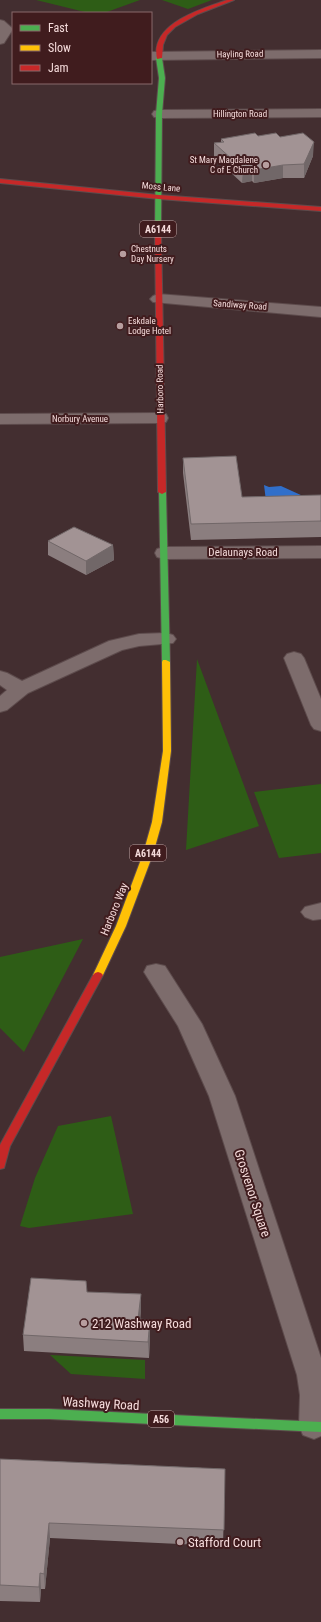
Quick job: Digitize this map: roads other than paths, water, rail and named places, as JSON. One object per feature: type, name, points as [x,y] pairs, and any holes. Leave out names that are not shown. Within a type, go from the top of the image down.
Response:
[{"type":"main road","name":"Harboro Road","points":[[166,639],[158,299],[158,114],[162,78],[155,56],[168,30],[195,13],[232,0]]},
{"type":"main road","name":"Moss Lane","points":[[0,181],[159,197],[321,209]]},
{"type":"main road","name":"Harboro Way","points":[[0,1165],[5,1146],[104,964],[121,926],[148,854],[157,822],[167,751],[166,639]]},
{"type":"main road","name":"Washway Road","points":[[0,1414],[57,1414],[318,1426]]},
{"type":"street","points":[[0,24],[7,29],[2,45]]},
{"type":"street","points":[[303,54],[321,48]]},
{"type":"street","name":"Hayling Road","points":[[155,56],[321,54]]},
{"type":"street","name":"Hillington Road","points":[[158,114],[321,114]]},
{"type":"street","name":"Sandiway Road","points":[[158,299],[321,312]]},
{"type":"street","name":"Norbury Avenue","points":[[0,419],[160,418]]},
{"type":"street","name":"Delaunays Road","points":[[164,553],[321,552]]},
{"type":"street","points":[[0,706],[21,689],[116,645],[139,640],[166,639]]},
{"type":"street","points":[[294,658],[317,704],[321,725]]},
{"type":"street","points":[[0,677],[21,689]]},
{"type":"street","name":"Grosvenor Square","points":[[156,972],[190,1024],[222,1096],[312,1375],[315,1388],[318,1426]]},
{"type":"water","points":[[264,485],[269,487],[281,486],[303,496],[266,501]]},
{"type":"place","name":"St Mary Magdalene C of E Church","points":[[266,165]]},
{"type":"place","name":"Chestnuts Day Nursery","points":[[123,254]]},
{"type":"place","name":"Eskdale Lodge Hotel","points":[[120,326]]},
{"type":"place","name":"212 Washway Road","points":[[84,1323]]},
{"type":"place","name":"Stafford Court","points":[[180,1542]]}]
